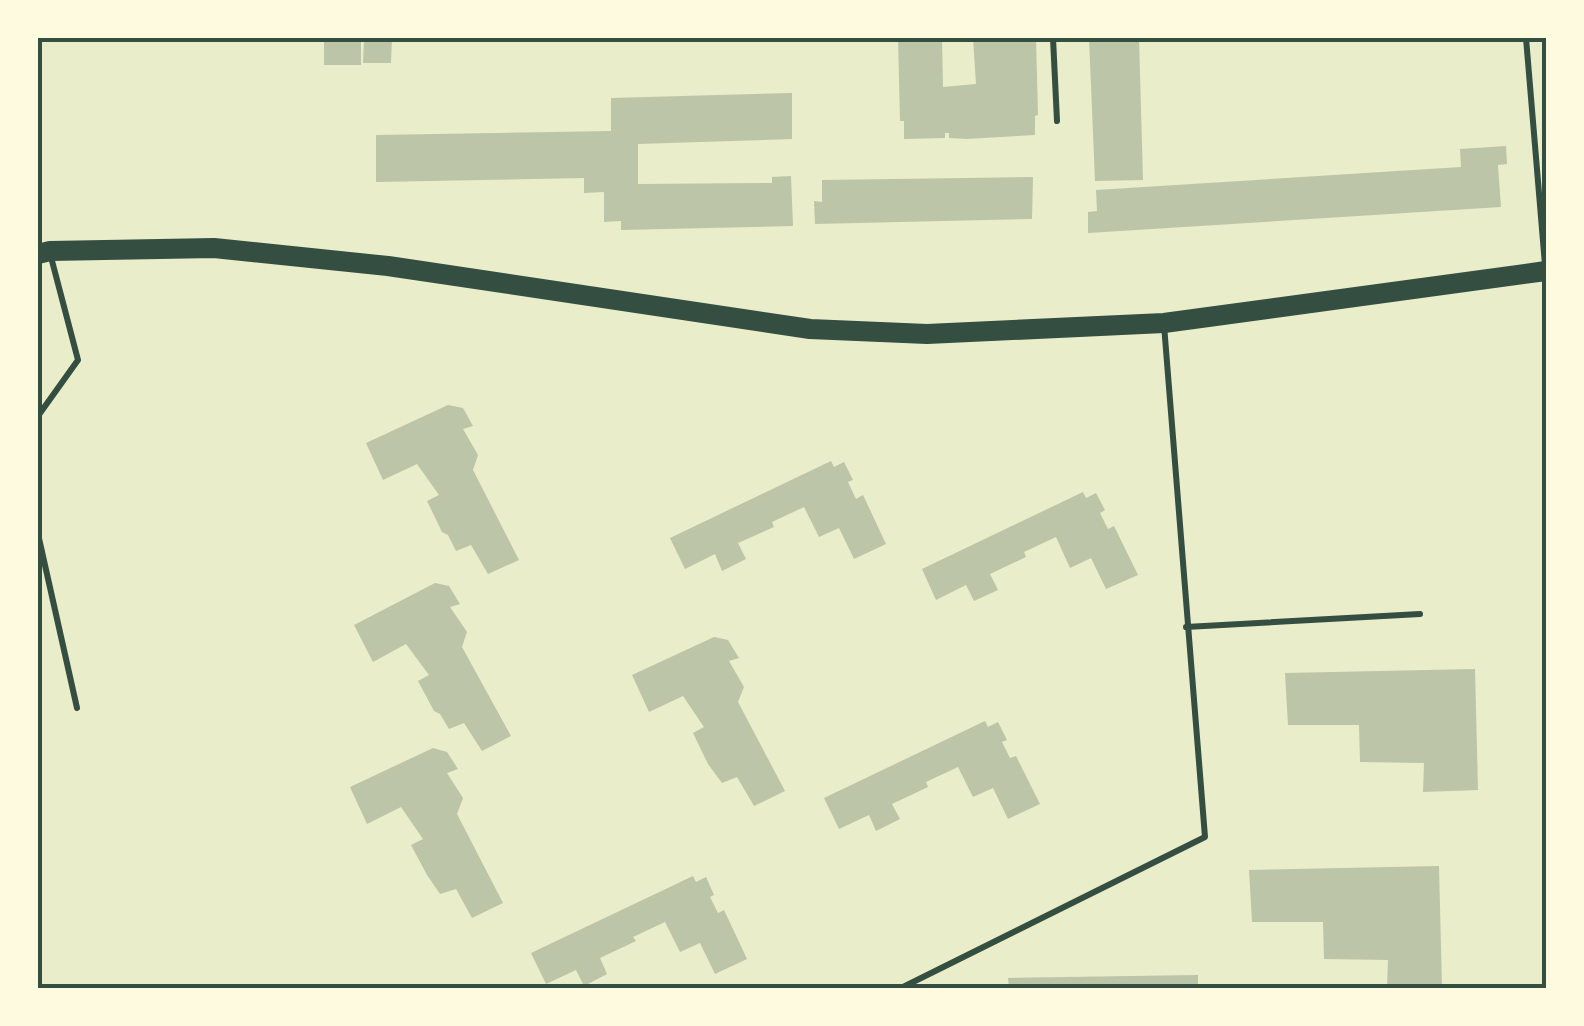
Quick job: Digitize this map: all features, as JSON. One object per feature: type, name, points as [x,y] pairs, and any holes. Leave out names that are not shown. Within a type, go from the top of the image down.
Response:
[{"type":"main road","points":[[44,252],[214,248],[388,266],[810,329],[927,334],[1164,324],[1546,271]]},
{"type":"lane","points":[[1053,38],[1057,121]]},
{"type":"lane","points":[[1526,38],[1546,271]]},
{"type":"lane","points":[[38,416],[78,360],[44,252]]},
{"type":"lane","points":[[902,988],[1205,837],[1164,324]]},
{"type":"lane","points":[[38,534],[77,708]]},
{"type":"lane","points":[[1186,627],[1420,614]]},
{"type":"building","points":[[324,38],[361,38],[361,65],[324,65]]},
{"type":"building","points":[[364,38],[392,38],[391,63],[363,63]]},
{"type":"building","points":[[898,38],[942,38],[943,87],[976,84],[973,38],[1036,38],[1035,135],[966,139],[949,138],[949,133],[945,133],[945,138],[904,139]]},
{"type":"building","points":[[1089,38],[1139,38],[1143,180],[1095,181]]},
{"type":"building","points":[[792,93],[792,139],[638,144],[638,184],[772,183],[772,177],[791,176],[793,226],[621,230],[621,221],[604,222],[604,192],[584,193],[584,178],[376,182],[376,135],[611,131],[611,98]]},
{"type":"building","points":[[1506,146],[1507,164],[1498,165],[1501,207],[1088,233],[1088,212],[1097,211],[1096,190],[1461,167],[1460,149]]},
{"type":"building","points":[[1033,177],[1032,219],[815,224],[814,201],[822,202],[822,180]]},
{"type":"building","points":[[448,405],[463,408],[473,426],[463,429],[478,455],[473,470],[519,560],[488,574],[471,545],[456,551],[448,535],[442,532],[427,501],[439,495],[417,464],[383,480],[366,443]]},
{"type":"building","points":[[831,461],[834,467],[844,462],[853,480],[848,482],[856,499],[863,495],[886,544],[854,559],[839,528],[819,537],[804,507],[772,522],[774,527],[738,543],[746,559],[722,571],[715,554],[685,569],[670,538]]},
{"type":"building","points":[[1083,492],[1086,498],[1096,493],[1105,510],[1100,513],[1108,529],[1114,526],[1138,575],[1106,589],[1091,558],[1070,568],[1056,537],[990,574],[998,590],[974,601],[966,585],[936,600],[922,569]]},
{"type":"building","points":[[435,583],[449,586],[460,604],[450,607],[467,632],[462,647],[511,736],[482,751],[464,723],[449,729],[434,711],[418,681],[429,675],[406,644],[373,662],[354,625]]},
{"type":"building","points":[[714,637],[728,640],[739,658],[729,661],[744,687],[738,702],[785,791],[754,806],[737,777],[722,783],[708,764],[693,733],[704,727],[683,696],[649,712],[632,675]]},
{"type":"building","points":[[1475,669],[1478,790],[1423,792],[1424,763],[1360,762],[1359,725],[1288,725],[1285,673]]},
{"type":"building","points":[[985,721],[988,727],[998,722],[1010,758],[1016,756],[1040,804],[1008,819],[993,788],[973,797],[958,767],[892,804],[900,819],[876,831],[869,815],[839,829],[824,798]]},
{"type":"building","points":[[433,748],[447,752],[458,769],[447,773],[463,798],[457,814],[503,903],[472,918],[456,889],[440,894],[427,875],[411,845],[423,839],[401,807],[367,824],[350,787]]},
{"type":"building","points":[[1439,866],[1442,987],[1387,988],[1388,960],[1324,959],[1323,922],[1252,922],[1249,870]]},
{"type":"building","points":[[693,876],[696,882],[706,877],[718,913],[724,910],[747,959],[715,974],[700,943],[680,952],[665,922],[600,958],[607,974],[584,986],[576,970],[546,984],[531,953]]},
{"type":"building","points":[[1198,975],[1198,988],[1009,988],[1008,978]]}]
